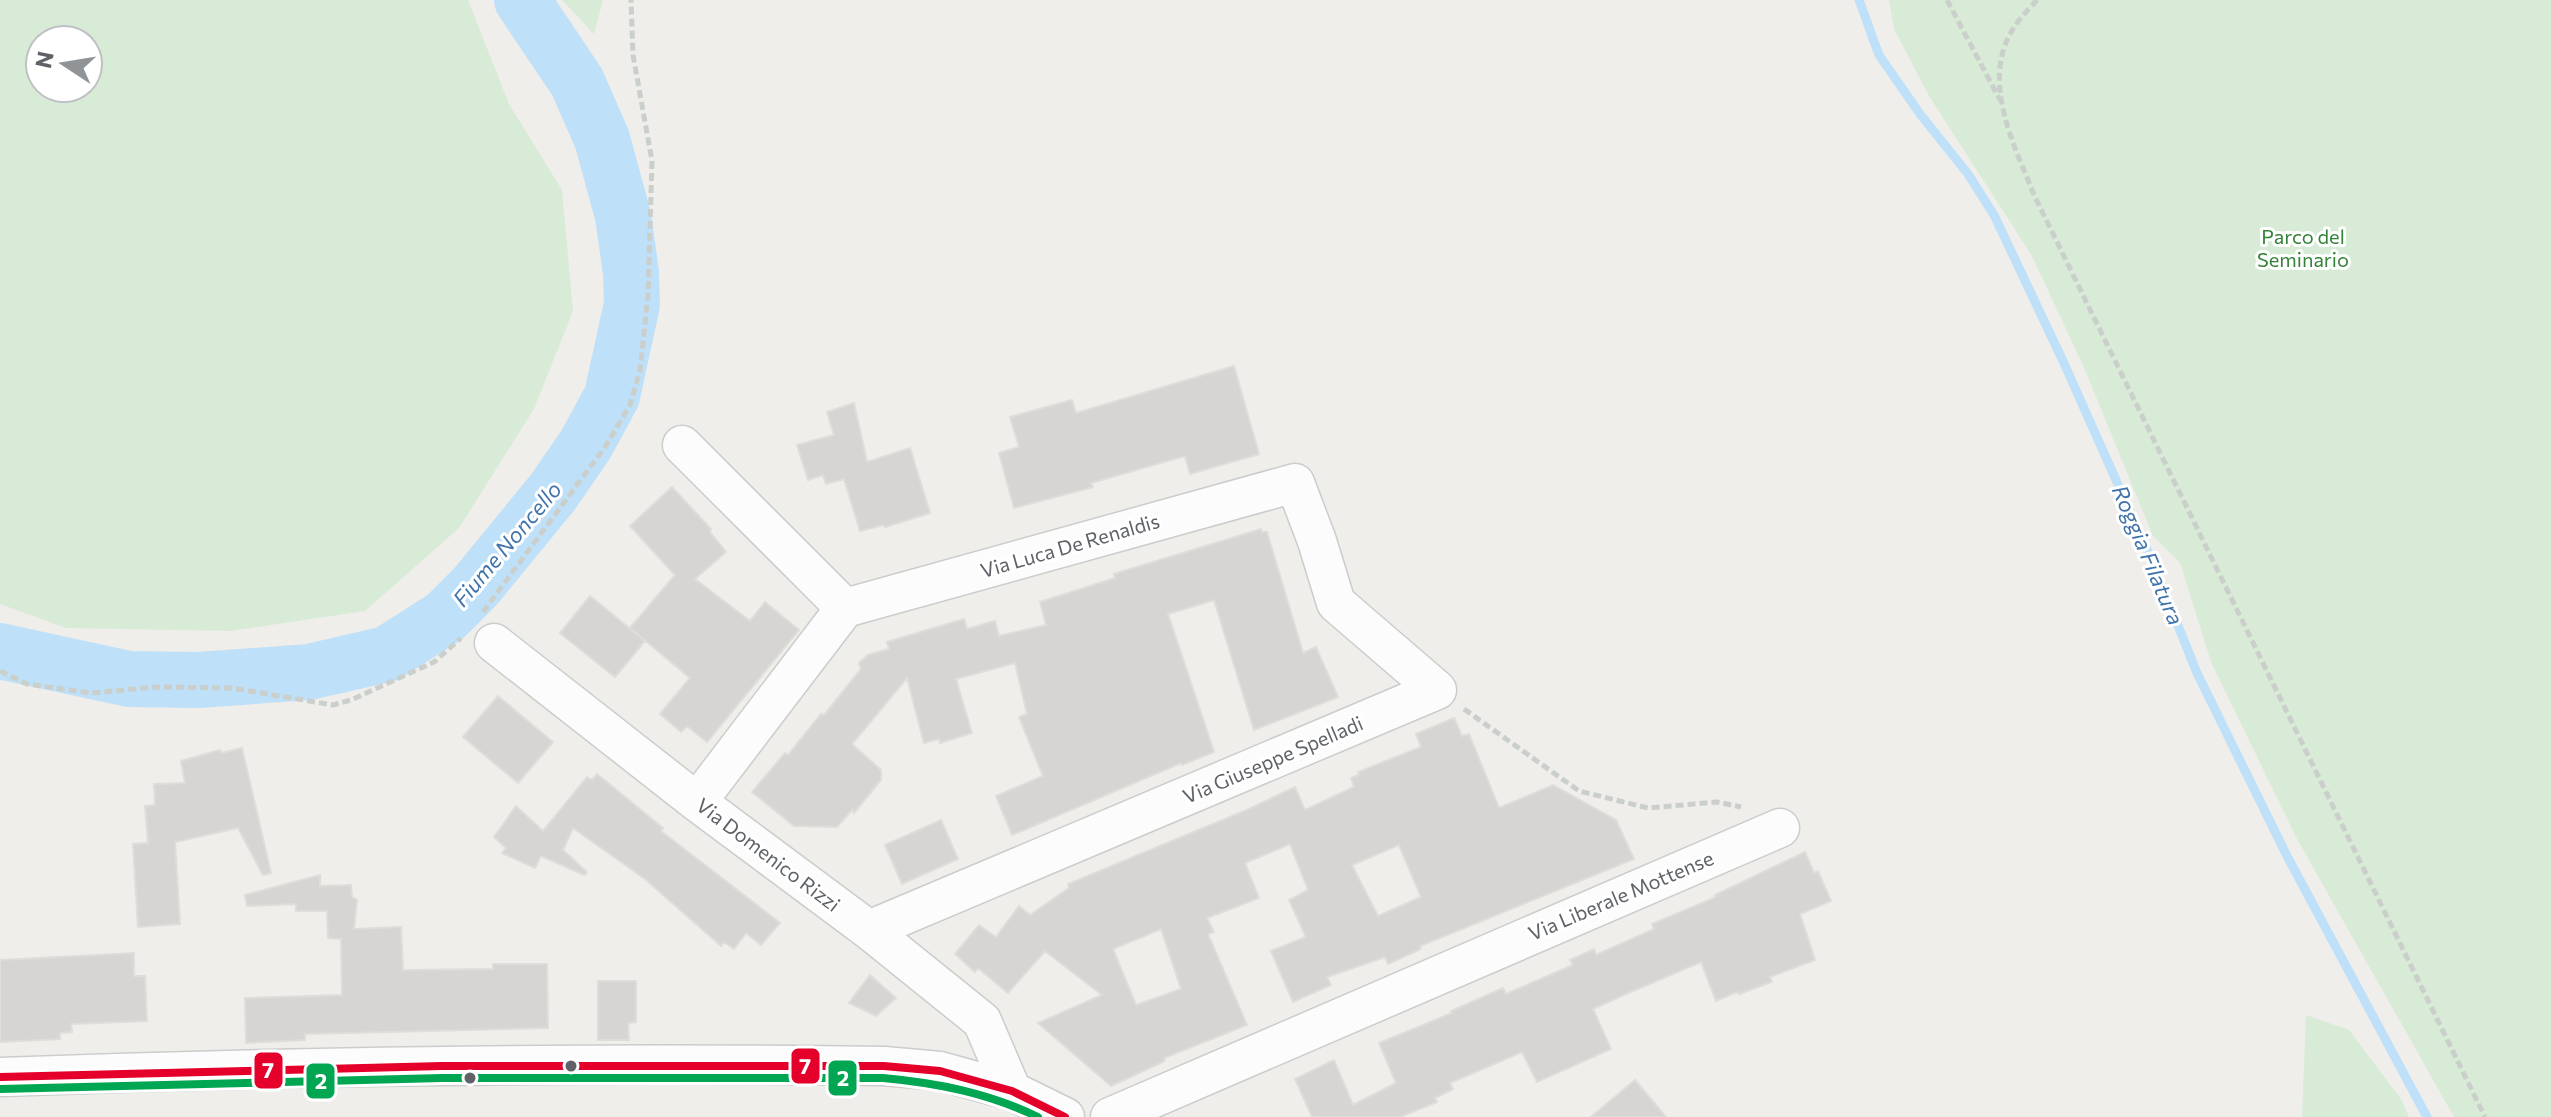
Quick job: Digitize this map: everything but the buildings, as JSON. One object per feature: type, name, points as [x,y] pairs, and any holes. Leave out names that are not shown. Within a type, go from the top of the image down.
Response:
[{"type":"street","points":[[682,445],[845,608],[697,802]]},
{"type":"street","name":"Via Luca De Renaldis","points":[[845,608],[1295,483],[1336,603],[1437,690]]},
{"type":"street","name":"Via Domenico Rizzi","points":[[479,632],[697,802],[869,930],[982,1021],[1012,1091]]},
{"type":"street","name":"Via Giuseppe Spelladi","points":[[869,930],[1437,690]]},
{"type":"street","name":"Via Liberale Mottense","points":[[1110,1117],[1780,828]]},
{"type":"street","points":[[0,1077],[198,1069],[461,1065],[884,1066],[940,1071],[1012,1091],[1065,1117]]},
{"type":"path","points":[[0,671],[27,684],[91,693],[157,687],[232,688],[333,705],[351,700],[434,662],[479,632],[605,447],[630,405],[640,370],[648,296],[652,161],[633,55],[631,0]]},
{"type":"path","points":[[1947,0],[2004,108]]},
{"type":"path","points":[[2037,0],[2012,30],[2000,61],[2009,133],[2035,197],[2485,1117]]},
{"type":"path","points":[[1437,690],[1579,791],[1648,808],[1717,802],[1753,810],[1780,828]]},
{"type":"green space","points":[[0,0],[468,0],[509,104],[562,190],[573,311],[534,409],[459,528],[365,611],[230,631],[66,628],[0,604]]},
{"type":"green space","points":[[562,0],[603,0],[594,34]]},
{"type":"green space","name":"Parco del Seminario","points":[[1889,0],[2551,0],[2551,1117],[2454,1117],[2297,839],[2211,662],[2180,563],[2153,536],[2085,370],[2032,256],[1929,96],[1894,29]]},
{"type":"green space","points":[[2306,1015],[2349,1030],[2401,1099],[2409,1117],[2302,1117]]},
{"type":"waterway","name":"Fiume Noncello","points":[[0,651],[129,679],[198,680],[309,672],[387,654],[445,617],[476,586],[553,492],[586,444],[612,396],[632,304],[631,273],[623,216],[602,139],[577,82],[522,0]]},
{"type":"waterway","name":"Roggia Filatura","points":[[1859,0],[1879,55],[1920,114],[1968,174],[1994,215],[2153,563],[2197,673],[2287,856],[2427,1117]]},
{"type":"transit line","name":"7","points":[[0,1077],[442,1066],[884,1066],[940,1071],[1012,1091],[1065,1117]]},
{"type":"transit line","name":"2","points":[[0,1089],[442,1078],[883,1078],[962,1090],[1038,1117]]}]
